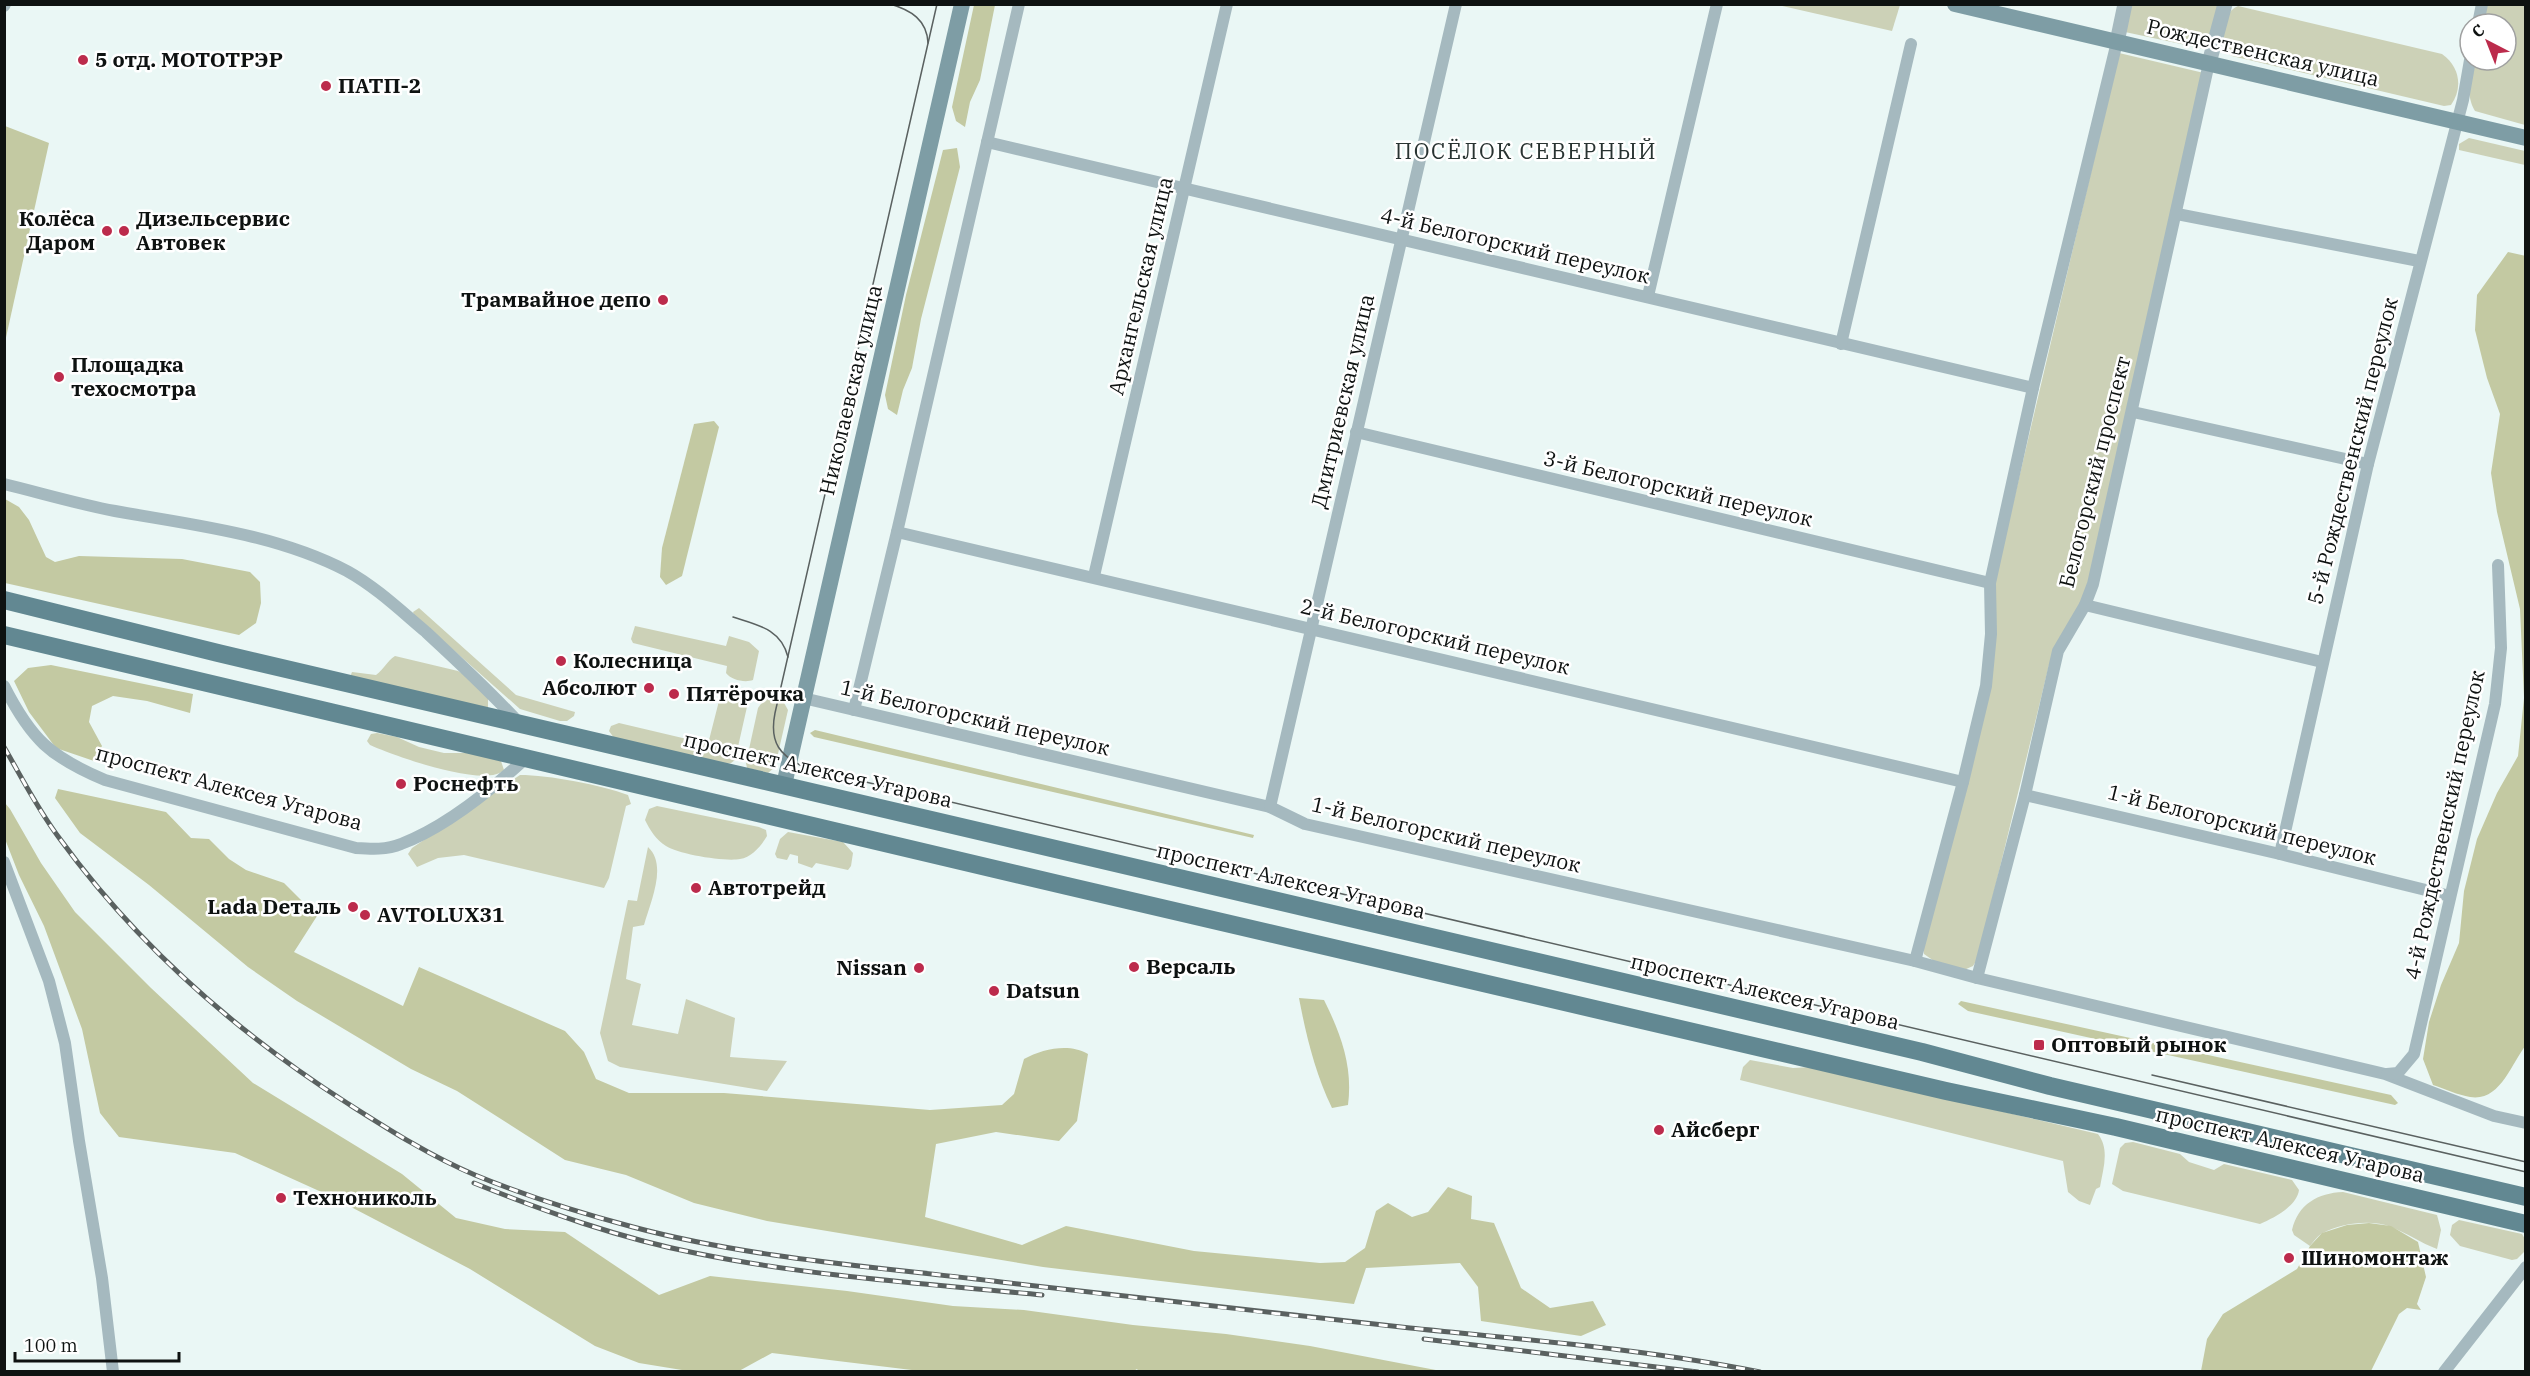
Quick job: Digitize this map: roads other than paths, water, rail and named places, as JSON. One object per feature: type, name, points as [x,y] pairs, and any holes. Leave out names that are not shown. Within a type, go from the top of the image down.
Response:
[{"type":"main road","name":"Николаевская улица","points":[[784,785],[962,4]]},
{"type":"main road","name":"Рождественская улица","points":[[1955,4],[2526,138]]},
{"type":"main road","name":"проспект Алексея Угарова","points":[[5,600],[218,653],[1922,1052],[2050,1086],[2526,1197]]},
{"type":"main road","name":"проспект Алексея Угарова","points":[[13,636],[1935,1088],[2044,1110],[2526,1224]]},
{"type":"main road","points":[[777,817],[784,785]]},
{"type":"main road","points":[[2044,1110],[2050,1086]]},
{"type":"street","points":[[854,710],[1019,4]]},
{"type":"street","name":"Архангельская улица","points":[[1094,576],[1227,4]]},
{"type":"street","name":"Дмитриевская улица","points":[[1270,807],[1456,4]]},
{"type":"street","points":[[1648,296],[1718,4]]},
{"type":"street","points":[[1915,961],[1986,686],[1991,634],[1990,583],[2033,388],[2125,4]]},
{"type":"street","name":"Белогорский проспект","points":[[1977,978],[2025,795],[2058,651],[2085,605],[2093,584],[2210,63],[2226,4]]},
{"type":"street","points":[[1841,344],[1911,44]]},
{"type":"street","name":"5-й Рождественский переулок","points":[[2280,854],[2368,464],[2457,122],[2467,72]]},
{"type":"street","name":"4-й Белогорский переулок","points":[[987,142],[2033,388]]},
{"type":"street","points":[[2177,214],[2420,261]]},
{"type":"street","points":[[2133,412],[2368,464]]},
{"type":"street","name":"3-й Белогорский переулок","points":[[1356,432],[1990,583]]},
{"type":"street","points":[[5,484],[111,510],[223,530],[272,542],[295,548],[348,572],[395,605],[488,688],[521,724]]},
{"type":"street","name":"2-й Белогорский переулок","points":[[897,532],[1094,576],[1963,782]]},
{"type":"street","name":"4-й Рождественский переулок","points":[[2385,1074],[2398,1073],[2414,1054],[2495,704],[2501,648],[2498,565]]},
{"type":"street","points":[[2085,605],[2322,662]]},
{"type":"street","name":"проспект Алексея Угарова","points":[[4,686],[48,750],[73,767],[105,780],[275,828],[356,848],[377,849],[400,845],[434,828],[495,785],[526,758]]},
{"type":"street","name":"1-й Белогорский переулок","points":[[803,698],[1270,807],[1305,824],[1915,961],[1977,978],[2385,1074],[2494,1116],[2526,1123]]},
{"type":"street","name":"1-й Белогорский переулок","points":[[2025,795],[2450,896]]},
{"type":"street","points":[[4,862],[49,981],[65,1043],[102,1278],[113,1371]]},
{"type":"street","points":[[2444,1371],[2526,1267]]},
{"type":"tram line","points":[[890,4],[905,9],[917,17],[925,28],[928,43]]},
{"type":"tram line","points":[[937,4],[775,713],[775,740],[789,759],[806,768],[2526,1172]]},
{"type":"tram line","points":[[733,617],[760,626],[774,634],[785,648],[788,657]]},
{"type":"tram line","points":[[2152,1075],[2526,1162]]},
{"type":"railway","points":[[4,747],[44,817],[90,878],[156,951],[191,984],[266,1047],[347,1103],[442,1159],[514,1190],[633,1227],[770,1255],[1257,1312],[1586,1346],[1673,1357],[1760,1372]]},
{"type":"railway","points":[[474,1183],[583,1223],[639,1240],[695,1253],[780,1268],[1042,1295]]},
{"type":"railway","points":[[1424,1339],[1698,1372]]},
{"type":"place","name":"5 отд. МОТОТРЭР","points":[[83,60]]},
{"type":"place","name":"ПАТП-2","points":[[326,86]]},
{"type":"place","name":"Колёса Даром","points":[[107,231]]},
{"type":"place","name":"Дизельсервис Автовек","points":[[124,231]]},
{"type":"place","name":"Трамвайное депо","points":[[663,300]]},
{"type":"place","name":"Площадка техосмотра","points":[[59,377]]},
{"type":"place","name":"Колесница","points":[[561,661]]},
{"type":"place","name":"Абсолют","points":[[649,688]]},
{"type":"place","name":"Пятёрочка","points":[[674,694]]},
{"type":"place","name":"Роснефть","points":[[401,784]]},
{"type":"place","name":"Автотрейд","points":[[696,888]]},
{"type":"place","name":"Lada Dеталь","points":[[353,907]]},
{"type":"place","name":"AVTOLUX31","points":[[365,915]]},
{"type":"place","name":"Версаль","points":[[1134,967]]},
{"type":"place","name":"Nissan","points":[[919,968]]},
{"type":"place","name":"Datsun","points":[[994,991]]},
{"type":"place","name":"Оптовый рынок","points":[[2039,1045]]},
{"type":"place","name":"Айсберг","points":[[1659,1130]]},
{"type":"place","name":"Технониколь","points":[[281,1198]]},
{"type":"place","name":"Шиномонтаж","points":[[2289,1258]]},
{"type":"district","name":"ПОСЁЛОК СЕВЕРНЫЙ","points":[[1526,151]]}]
